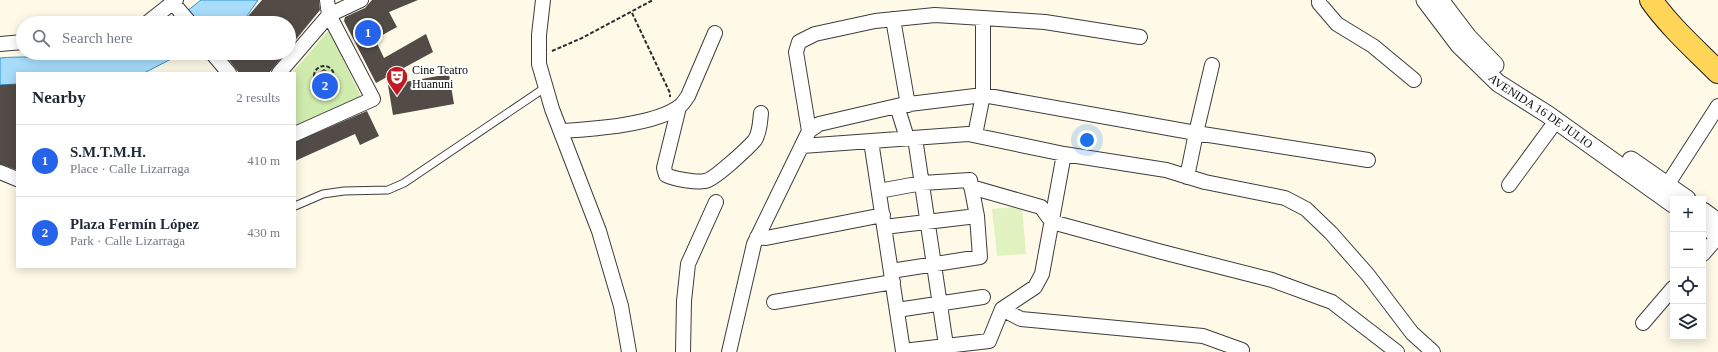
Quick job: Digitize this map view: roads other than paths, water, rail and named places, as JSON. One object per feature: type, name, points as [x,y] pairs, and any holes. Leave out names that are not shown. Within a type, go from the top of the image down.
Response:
[{"type":"main road","points":[[1651,0],[1678,32],[1718,72]]},
{"type":"street","points":[[296,134],[373,98],[329,15],[327,0]]},
{"type":"street","points":[[296,53],[329,15],[361,0]]},
{"type":"street","points":[[543,0],[539,36],[540,64],[561,131],[599,232],[622,306],[629,352]]},
{"type":"street","points":[[1319,0],[1337,24],[1373,46],[1414,80]]},
{"type":"street","name":"AVENIDA 16 DE JULIO","points":[[1425,0],[1459,46],[1498,83],[1667,195]]},
{"type":"street","name":"AVENIDA 16 DE JULIO","points":[[1440,0],[1468,37],[1507,78],[1667,195]]},
{"type":"street","points":[[159,16],[177,5],[185,16]]},
{"type":"street","points":[[729,352],[757,237],[808,131],[796,52],[799,42],[815,34],[875,21],[935,15],[1045,22],[1140,37]]},
{"type":"street","points":[[976,135],[983,95],[983,18]]},
{"type":"street","points":[[893,19],[903,105],[922,183],[946,350]]},
{"type":"street","points":[[561,131],[601,128],[668,113],[674,102],[688,96],[715,33]]},
{"type":"street","points":[[0,44],[16,43]]},
{"type":"street","points":[[218,60],[227,72]]},
{"type":"street","points":[[280,72],[290,60]]},
{"type":"street","points":[[1187,177],[1212,65]]},
{"type":"street","points":[[808,131],[819,124],[903,105],[983,95],[1196,133],[1368,160]]},
{"type":"street","points":[[674,102],[664,168],[666,175],[673,178],[706,181],[718,175],[755,139],[760,128],[761,113]]},
{"type":"street","points":[[1667,195],[1718,106]]},
{"type":"street","points":[[1509,185],[1556,121]]},
{"type":"street","points":[[802,146],[968,134],[1064,154],[1166,170],[1187,177],[1285,198],[1306,209],[1368,275],[1412,333],[1433,352]]},
{"type":"street","points":[[871,141],[897,310],[900,352],[946,350],[989,341],[1002,309],[1034,287],[1042,274],[1064,154]]},
{"type":"street","points":[[0,172],[16,179]]},
{"type":"street","points":[[774,302],[892,277],[934,265],[980,258],[977,216],[970,180],[922,183],[879,191]]},
{"type":"street","points":[[971,187],[1041,206],[1052,222],[1272,280],[1332,302],[1398,352]]},
{"type":"street","points":[[683,352],[684,301],[688,264],[716,202]]},
{"type":"street","points":[[1706,215],[1715,228],[1706,248]]},
{"type":"street","points":[[757,237],[766,238],[883,221],[928,222],[977,216]]},
{"type":"street","points":[[1642,323],[1670,291]]},
{"type":"street","points":[[897,310],[983,297]]},
{"type":"street","points":[[1002,309],[1021,320],[1203,336],[1242,350]]},
{"type":"lane","points":[[296,206],[324,194],[344,191],[388,190],[404,183],[546,87]]},
{"type":"water","points":[[201,0],[258,0],[247,16],[181,16]]},
{"type":"water","points":[[16,57],[16,60],[169,60],[146,72],[16,72],[16,84],[0,85],[0,58]]},
{"type":"place","name":"S.M.T.M.H.","points":[[368,33]]},
{"type":"place","name":"Plaza Fermín López","points":[[325,86]]},
{"type":"place","name":"Cine Teatro Huanuni","points":[[397,96]]}]
